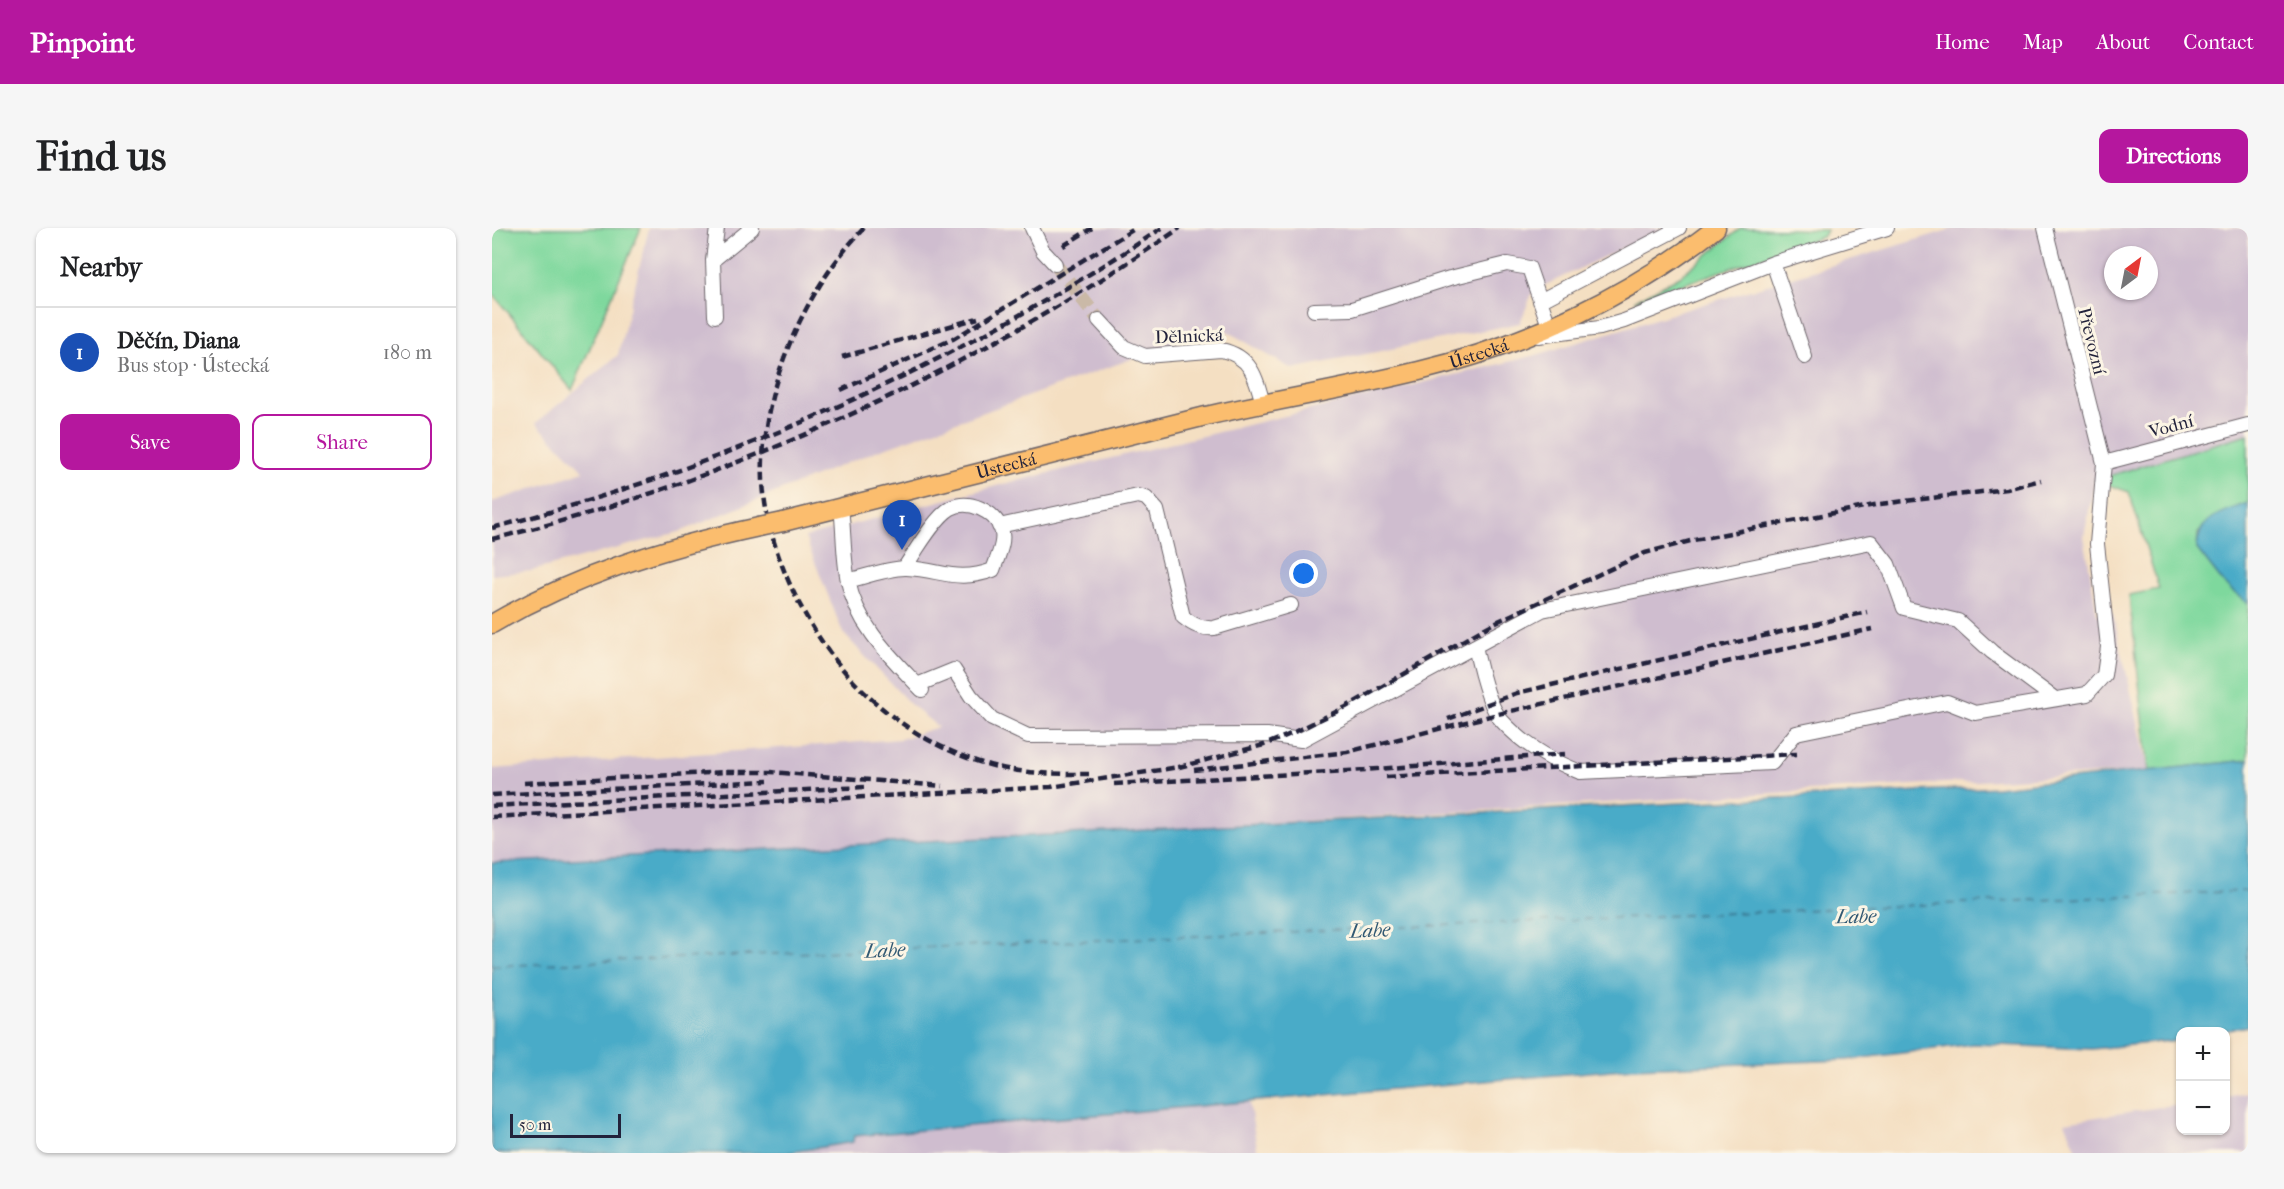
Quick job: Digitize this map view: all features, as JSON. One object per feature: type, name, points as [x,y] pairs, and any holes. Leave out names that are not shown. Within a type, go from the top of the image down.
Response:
[{"type":"main road","name":"Ústecká","points":[[492,624],[533,600],[652,553],[783,522],[1005,464],[1263,404],[1421,371],[1528,336],[1629,288],[1674,260],[1716,228]]},
{"type":"street","points":[[715,316],[713,260],[717,228]]},
{"type":"street","points":[[713,260],[752,228]]},
{"type":"street","points":[[1032,228],[1043,251],[1055,264]]},
{"type":"street","points":[[1540,301],[1679,228]]},
{"type":"street","points":[[1852,228],[1869,234]]},
{"type":"street","name":"Ústecká","points":[[1528,336],[1600,328],[1624,321],[1773,263],[1887,228]]},
{"type":"street","name":"Převozní","points":[[1476,646],[1483,680],[1500,720],[1551,761],[1580,772],[1772,763],[1796,733],[1947,702],[1975,713],[2087,694],[2104,675],[2108,647],[2103,583],[2097,544],[2104,463],[2045,228]]},
{"type":"street","points":[[1773,263],[1805,357]]},
{"type":"street","points":[[1314,310],[1352,309],[1450,278],[1507,264],[1529,268],[1550,326]]},
{"type":"street","name":"Dělnická","points":[[1099,320],[1124,347],[1145,356],[1221,350],[1233,353],[1249,363],[1256,375],[1263,404]]},
{"type":"street","name":"Vodní","points":[[2104,463],[2248,425]]},
{"type":"street","points":[[999,526],[1128,498],[1146,498],[1157,510],[1184,617],[1193,624],[1204,629],[1214,628],[1291,605]]},
{"type":"street","points":[[848,581],[905,567],[956,577],[974,577],[993,570],[1001,548],[1002,530],[990,514],[974,506],[962,504],[949,509],[905,567]]},
{"type":"street","points":[[841,507],[848,581],[866,627],[919,688],[954,670],[992,719],[1028,736],[1267,735],[1301,740],[1542,610],[1871,542],[1888,564],[1904,608],[1958,621],[1992,652],[2055,699]]},
{"type":"shaded area","points":[[649,228],[1664,228],[1533,291],[1520,323],[1292,369],[1220,327],[876,451],[682,531],[531,571],[492,575],[492,502],[584,471],[536,423],[618,355]]},
{"type":"shaded area","points":[[1955,228],[2248,228],[2248,434],[2095,480],[2084,536],[2097,615],[2113,614],[2149,771],[1182,828],[492,863],[492,769],[901,739],[938,727],[911,705],[843,633],[805,537],[996,486],[1533,356]]},
{"type":"shaded area","points":[[2248,1093],[2248,1153],[2078,1153],[2065,1122],[2176,1105],[2176,1135],[2230,1135],[2230,1096]]},
{"type":"shaded area","points":[[1249,1102],[1258,1153],[795,1153],[853,1142],[853,1136]]},
{"type":"green space","points":[[492,228],[641,228],[572,390],[492,293]]},
{"type":"green space","points":[[1741,228],[1827,230],[1822,237],[1634,301],[1680,276]]},
{"type":"green space","points":[[2248,434],[2248,503],[2220,514],[2198,533],[2197,549],[2225,585],[2248,604],[2248,760],[2149,771],[2129,595],[2159,589],[2129,492],[2095,480]]},
{"type":"water","points":[[2248,503],[2248,604],[2225,585],[2197,549],[2198,538],[2206,523],[2220,513]]},
{"type":"water","name":"Labe","points":[[2248,760],[2248,1026],[2230,1029],[2230,1027],[2176,1027],[2176,1040],[2092,1049],[1973,1044],[1847,1060],[1635,1068],[854,1136],[853,1142],[786,1153],[492,1153],[492,863],[1997,787]]},
{"type":"ferry route","points":[[492,966],[2248,891]]},
{"type":"tunnel","points":[[1055,264],[1099,320]]},
{"type":"railway","points":[[864,228],[839,257],[817,290],[798,325],[782,363],[771,402],[764,442],[763,481],[768,519],[778,555],[792,589],[810,622],[845,672],[880,706],[919,735],[963,756],[999,767],[1024,772],[1089,774]]},
{"type":"railway","points":[[1063,246],[1092,228]]},
{"type":"railway","points":[[841,390],[953,339],[1136,228]]},
{"type":"railway","points":[[492,528],[581,503],[668,474],[755,442],[839,406],[1004,324],[1162,228]]},
{"type":"railway","points":[[492,539],[583,515],[673,486],[850,415],[1020,328],[1102,279],[1180,228]]},
{"type":"railway","points":[[842,357],[978,318]]},
{"type":"railway","points":[[492,817],[1051,787],[1179,767],[1264,745],[1286,736],[1346,707],[1494,623],[1645,553],[1694,540],[1880,504],[2007,489],[2041,480]]},
{"type":"railway","points":[[1448,719],[1517,693],[1867,612]]},
{"type":"railway","points":[[1194,770],[1347,752],[1498,714],[1872,629]]},
{"type":"railway","points":[[1114,784],[1365,770],[1565,754]]},
{"type":"railway","points":[[1386,777],[1797,754]]},
{"type":"railway","points":[[524,783],[726,772],[771,772],[943,786]]},
{"type":"railway","points":[[492,795],[768,781]]},
{"type":"railway","points":[[492,806],[864,787]]},
{"type":"place","name":"Děčín, Diana","points":[[902,550]]}]
